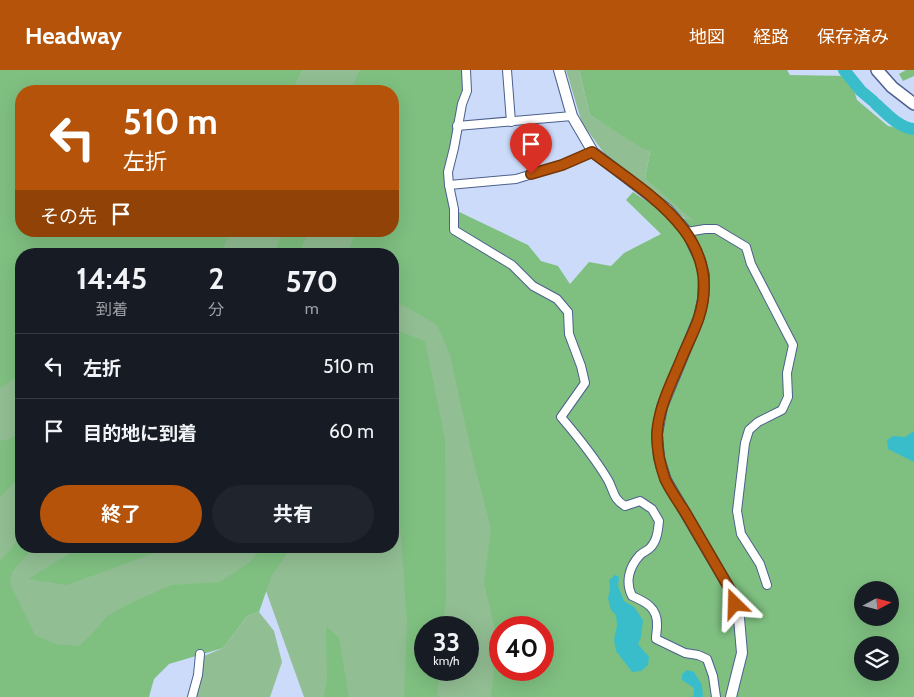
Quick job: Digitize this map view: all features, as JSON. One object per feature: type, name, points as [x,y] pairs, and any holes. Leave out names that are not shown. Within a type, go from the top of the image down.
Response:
[{"type":"main road","points":[[877,70],[892,86],[914,104]]},
{"type":"street","points":[[466,70],[467,91],[462,104],[448,172],[454,209],[454,230],[512,265],[533,286],[557,299],[568,312],[569,334],[581,366],[585,384],[561,417],[579,438],[609,481],[618,501],[625,506],[640,502],[652,509],[659,521],[656,537],[650,548],[640,556],[629,574],[628,588],[632,596],[649,604],[655,613],[657,625],[656,639],[685,653],[707,659],[713,676],[716,697]]},
{"type":"street","points":[[507,70],[511,122]]},
{"type":"street","points":[[559,70],[572,116],[592,152],[667,209],[687,232],[700,260],[704,275],[703,299],[699,317],[662,407],[657,434],[659,458],[666,480],[731,591],[738,618],[742,653],[731,697]]},
{"type":"street","points":[[457,126],[572,116]]},
{"type":"street","points":[[449,185],[516,179],[562,165],[592,152]]},
{"type":"street","points":[[687,232],[716,229],[746,247],[751,264],[793,345],[787,374],[788,397],[782,410],[758,422],[749,430],[745,443],[737,511],[741,534],[760,564],[767,585]]},
{"type":"street","points":[[192,697],[198,675],[197,667],[200,654]]},
{"type":"shaded area","points":[[0,70],[302,70],[295,85],[15,85],[15,237],[228,237],[223,248],[15,248],[15,378],[0,388]]},
{"type":"shaded area","points":[[257,70],[382,70],[375,85],[251,85]]},
{"type":"shaded area","points":[[360,70],[464,70],[465,90],[446,173],[453,209],[528,245],[541,261],[558,266],[570,284],[589,262],[611,266],[624,253],[661,234],[626,200],[633,192],[667,215],[694,221],[645,179],[650,152],[590,115],[579,70],[787,70],[790,75],[850,76],[857,100],[888,126],[914,131],[914,697],[491,697],[493,681],[554,681],[554,616],[492,616],[484,583],[491,528],[474,464],[450,355],[437,325],[403,305],[399,306],[399,248],[349,248],[354,237],[399,237],[399,85],[353,85]]},
{"type":"shaded area","points":[[566,70],[579,70],[590,115],[650,152],[645,179],[695,221],[689,227],[684,218],[640,180],[609,160],[582,123]]},
{"type":"shaded area","points":[[906,70],[914,70],[914,76],[903,81],[899,74]]},
{"type":"shaded area","points":[[184,237],[396,237],[480,373],[499,616],[489,616],[489,681],[509,681],[523,697],[304,697],[266,591],[74,677],[0,631],[0,311],[15,297],[15,553],[399,553],[399,248],[179,248]]},
{"type":"shaded area","points":[[281,237],[306,237],[301,248],[276,248]]},
{"type":"shaded area","points":[[399,331],[425,341],[445,439],[446,601],[444,616],[414,616],[414,681],[439,681],[437,697],[404,697],[407,623],[399,510]]},
{"type":"shaded area","points":[[914,431],[914,462],[888,449],[887,440],[893,436],[905,437]]},
{"type":"shaded area","points":[[15,435],[15,482],[0,497],[0,441],[11,439]]},
{"type":"shaded area","points":[[15,543],[15,553],[29,553],[12,572],[10,584],[35,635],[56,644],[79,646],[107,616],[171,585],[220,582],[250,562],[258,553],[287,553],[272,575],[259,612],[247,616],[223,648],[169,664],[154,679],[149,697],[0,697],[0,560]]},
{"type":"shaded area","points":[[71,553],[154,553],[67,585],[28,579]]},
{"type":"shaded area","points":[[615,575],[619,577],[618,586],[624,601],[634,607],[643,620],[641,637],[638,644],[649,657],[648,665],[641,671],[632,672],[616,651],[614,640],[617,625],[616,615],[611,610],[608,598],[609,580]]},
{"type":"shaded area","points":[[259,612],[274,631],[282,662],[270,697],[192,697],[204,656],[223,648],[247,616]]},
{"type":"shaded area","points":[[326,626],[339,638],[349,697],[324,697],[327,680]]},
{"type":"shaded area","points":[[687,670],[694,672],[702,685],[703,697],[692,697],[694,688],[682,680],[682,674]]},
{"type":"waterway","points":[[844,70],[861,91],[873,101]]},
{"type":"waterway","points":[[876,104],[898,123],[914,129]]},
{"type":"route","points":[[531,174],[562,165],[592,152],[667,209],[687,232],[695,246],[704,275],[703,299],[699,317],[662,407],[657,434],[659,458],[666,480],[731,591],[735,604]]}]
